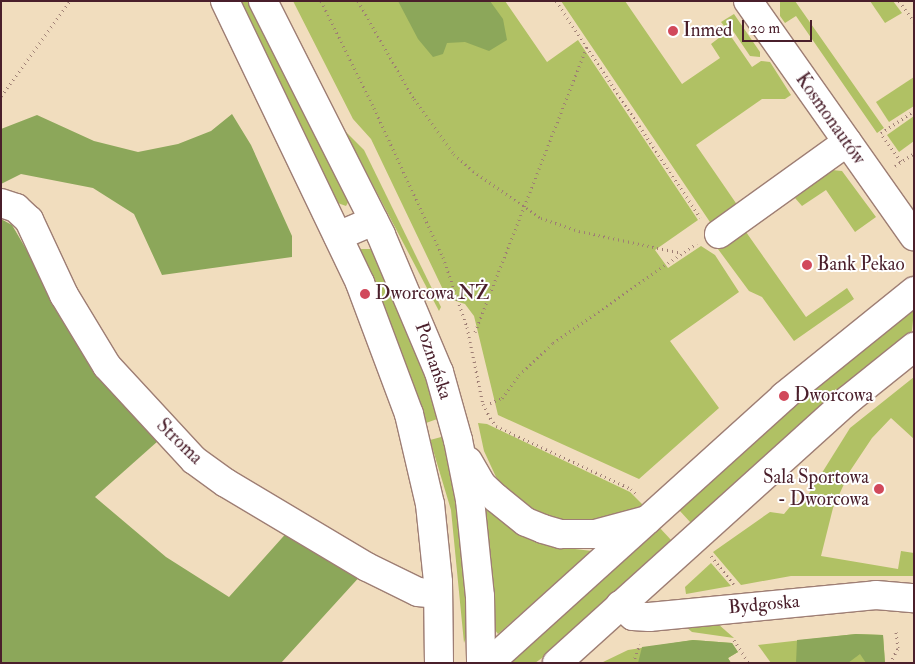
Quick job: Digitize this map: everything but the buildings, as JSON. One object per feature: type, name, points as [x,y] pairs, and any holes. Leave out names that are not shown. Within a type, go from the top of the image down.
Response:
[{"type":"street","points":[[225,1],[362,288],[409,414],[430,504],[438,594],[438,663]]},
{"type":"street","name":"Poznańska","points":[[263,1],[374,221],[428,343],[460,449],[477,553],[481,663]]},
{"type":"street","name":"Kosmonautów","points":[[748,1],[914,236]]},
{"type":"street","points":[[710,233],[847,142]]},
{"type":"street","name":"Stroma","points":[[1,203],[16,208],[29,220],[64,295],[107,366],[194,460],[226,483],[367,567],[422,594],[438,594]]},
{"type":"street","points":[[338,236],[374,221]]},
{"type":"street","points":[[489,663],[825,361],[914,292]]},
{"type":"street","points":[[557,663],[848,400],[914,347]]},
{"type":"street","points":[[460,449],[482,485],[526,522],[543,529],[561,534],[595,534],[619,530],[647,520]]},
{"type":"street","name":"Bydgoska","points":[[620,605],[633,616],[648,617],[876,595],[914,598]]},
{"type":"path","points":[[1,96],[70,1]]},
{"type":"path","points":[[321,1],[374,108],[443,256],[467,327],[483,404],[490,418],[496,426],[636,494]]},
{"type":"path","points":[[358,1],[414,99],[454,154],[541,218],[579,231],[682,253]]},
{"type":"path","points":[[490,403],[502,398],[519,375],[553,343],[710,233],[556,1]]},
{"type":"path","points":[[899,1],[914,22]]},
{"type":"path","points":[[475,332],[587,46]]},
{"type":"path","points":[[901,162],[881,133],[914,111]]},
{"type":"path","points":[[886,172],[914,153]]},
{"type":"path","points":[[706,551],[739,590]]},
{"type":"path","points":[[890,663],[898,648],[896,631]]},
{"type":"path","points":[[734,640],[749,663]]},
{"type":"path","points":[[633,663],[640,644]]},
{"type":"green space","points":[[239,1],[248,1],[350,199],[346,206],[335,202]]},
{"type":"green space","points":[[293,1],[505,1],[547,62],[578,40],[698,220],[655,250],[668,268],[701,246],[715,255],[739,292],[670,341],[719,408],[639,479],[498,415],[474,316],[465,304],[447,298],[371,139],[353,119]]},
{"type":"green space","points":[[398,1],[490,1],[503,19],[507,40],[489,51],[465,42],[447,43],[443,54],[433,57],[418,39]]},
{"type":"green space","points":[[561,1],[625,1],[682,84],[720,58],[711,44],[724,34],[730,35],[752,67],[761,61],[770,62],[791,95],[785,99],[762,99],[696,145],[740,209],[714,228]]},
{"type":"green space","points":[[780,1],[795,1],[884,128],[877,133],[796,16],[785,23],[780,16]]},
{"type":"green space","points":[[870,1],[893,1],[902,13],[885,23]]},
{"type":"green space","points":[[734,14],[760,52],[760,57],[750,56],[729,25],[725,27],[721,22]]},
{"type":"green space","points":[[914,77],[914,106],[889,122],[876,102]]},
{"type":"green space","points":[[232,114],[251,145],[292,236],[292,257],[162,275],[134,214],[93,188],[21,174],[1,184],[1,129],[37,115],[94,141],[138,152],[178,144],[211,131]]},
{"type":"green space","points":[[914,116],[914,141],[899,152],[887,135]]},
{"type":"green space","points":[[344,130],[364,150],[441,307],[439,311]]},
{"type":"green space","points":[[832,170],[842,171],[876,217],[855,232],[826,190],[802,206],[795,198]]},
{"type":"green space","points":[[1,219],[12,225],[78,338],[158,441],[95,497],[166,557],[229,597],[290,529],[363,573],[281,663],[1,663]]},
{"type":"green space","points":[[746,232],[806,317],[847,288],[854,299],[794,341],[762,297],[749,291],[715,245]]},
{"type":"green space","points":[[358,249],[375,249],[418,348],[440,418],[426,423],[393,329]]},
{"type":"green space","points":[[914,310],[912,331],[847,382],[691,523],[679,510],[805,396]]},
{"type":"green space","points":[[914,377],[914,439],[891,418],[872,438],[850,471],[833,508],[821,556],[898,569],[901,551],[914,553],[914,576],[791,576],[741,585],[713,552],[770,512],[784,514],[794,502],[805,500],[850,428]]},
{"type":"green space","points":[[478,423],[487,424],[630,492],[643,505],[611,521],[562,522],[535,512],[505,489],[496,477],[484,451]]},
{"type":"green space","points":[[445,436],[464,556],[468,631],[464,643],[451,510],[430,440]]},
{"type":"green space","points":[[485,503],[558,547],[592,551],[498,634],[495,630]]},
{"type":"green space","points":[[659,527],[672,541],[549,653],[535,663],[510,663]]},
{"type":"green space","points":[[711,563],[731,586],[686,594],[685,587]]},
{"type":"green space","points":[[718,624],[734,638],[692,632],[686,627]]},
{"type":"green space","points":[[856,634],[883,635],[885,663],[771,663],[758,645]]},
{"type":"green space","points":[[856,634],[883,635],[885,663],[866,663],[860,654],[848,663],[796,663],[797,640]]},
{"type":"green space","points":[[693,640],[732,643],[738,652],[728,658],[731,663],[601,663],[628,650]]},
{"type":"green space","points":[[693,640],[732,643],[738,652],[728,658],[731,663],[638,663],[642,647]]},
{"type":"place","name":"Inmed","points":[[673,31]]},
{"type":"place","name":"Bank Pekao","points":[[807,265]]},
{"type":"place","name":"Dworcowa NŻ","points":[[365,294]]},
{"type":"place","name":"Dworcowa","points":[[784,396]]},
{"type":"place","name":"Sala Sportowa - Dworcowa","points":[[879,489]]}]
